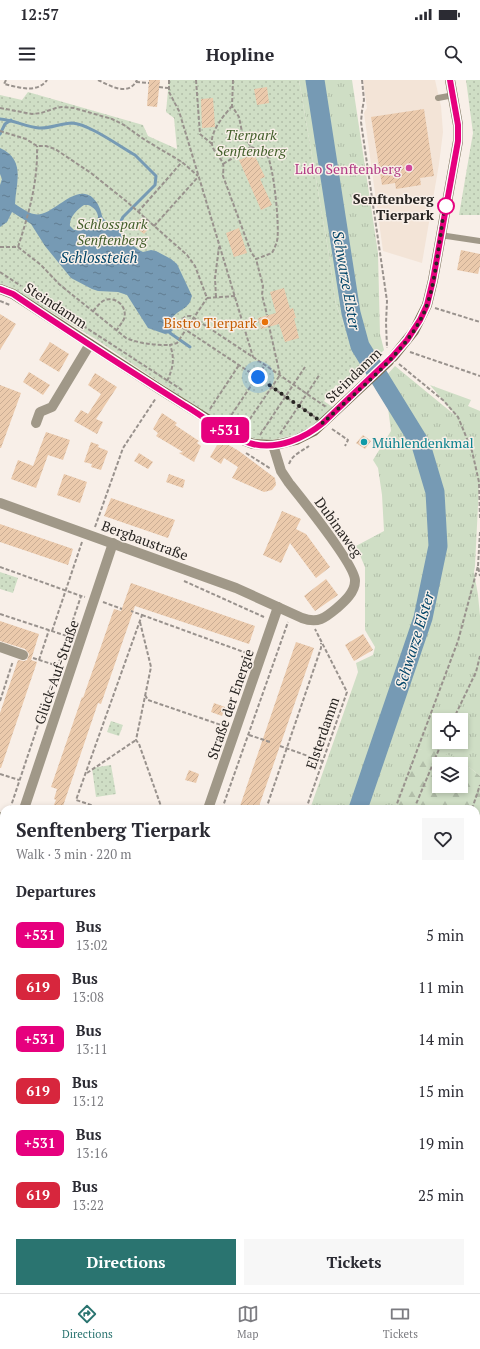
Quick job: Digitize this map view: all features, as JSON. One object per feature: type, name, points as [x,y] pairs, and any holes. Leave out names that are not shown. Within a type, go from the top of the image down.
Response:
[{"type":"street","name":"Steindamm","points":[[0,288],[13,294],[161,390],[225,425],[238,438],[253,444],[273,445],[296,440],[323,423],[391,359],[414,331],[427,305],[433,280],[458,141],[458,125],[450,80]]},
{"type":"street","points":[[36,423],[40,412],[52,407],[90,344]]},
{"type":"street","name":"Dubinaweg","points":[[273,445],[281,471],[342,553],[355,575],[355,586],[345,601],[328,615],[320,620],[313,621]]},
{"type":"street","name":"Bergbaustraße","points":[[0,503],[236,588],[278,607]]},
{"type":"street","name":"Glück-Auf-Straße","points":[[25,805],[113,543]]},
{"type":"street","points":[[278,607],[313,621]]},
{"type":"street","name":"Straße der Energie","points":[[209,805],[278,607]]},
{"type":"street","points":[[0,647],[23,655]]},
{"type":"lane","points":[[438,98],[454,96]]},
{"type":"lane","points":[[440,235],[480,241]]},
{"type":"path","points":[[6,80],[4,84],[31,89],[42,85],[47,80]]},
{"type":"path","points":[[98,80],[119,89],[127,89],[132,87],[137,81],[149,83]]},
{"type":"path","points":[[169,80],[168,88],[179,111],[253,357]]},
{"type":"path","points":[[196,80],[200,134],[212,144],[215,152],[223,164],[223,176],[251,252],[256,259],[263,286],[262,295],[267,315]]},
{"type":"path","points":[[233,80],[232,106],[239,117],[242,132],[251,148]]},
{"type":"path","points":[[362,80],[364,100],[361,122],[387,301],[387,348],[391,359],[444,401],[458,417],[472,451],[479,482],[480,519]]},
{"type":"path","points":[[159,87],[168,88]]},
{"type":"path","points":[[212,144],[215,132],[222,116],[232,106]]},
{"type":"path","points":[[0,108],[32,114],[41,114],[56,108],[74,108],[112,119],[182,162],[198,176]]},
{"type":"path","points":[[0,131],[26,139],[37,146],[46,146],[60,153],[91,173],[126,201],[187,255],[195,266],[207,298]]},
{"type":"path","points":[[18,247],[30,209],[36,177],[37,146]]},
{"type":"path","points":[[223,164],[251,148],[260,150],[267,154],[273,173],[277,219],[277,241],[272,253],[256,259]]},
{"type":"path","points":[[137,211],[182,162]]},
{"type":"path","points":[[154,226],[198,176]]},
{"type":"path","points":[[216,298],[215,278],[219,245]]},
{"type":"path","points":[[0,247],[18,247],[41,265],[59,284],[126,338],[138,343],[170,345],[177,343],[207,298]]},
{"type":"path","points":[[0,272],[26,289]]},
{"type":"path","points":[[207,298],[235,296]]},
{"type":"path","points":[[93,311],[101,302],[106,300],[114,300],[118,302],[124,309],[124,318],[117,330]]},
{"type":"path","points":[[46,302],[186,392]]},
{"type":"path","points":[[427,305],[480,322]]},
{"type":"path","points":[[334,412],[194,318],[188,316],[182,319],[182,325],[186,330],[272,386],[348,440],[345,446]]},
{"type":"path","points":[[242,430],[280,375],[269,326]]},
{"type":"path","points":[[167,380],[171,373],[173,360],[173,352],[170,345]]},
{"type":"path","points":[[405,354],[410,352],[480,376]]},
{"type":"path","points":[[216,412],[210,408],[239,365]]},
{"type":"path","points":[[225,425],[265,365]]},
{"type":"path","points":[[264,438],[259,438],[305,368]]},
{"type":"path","points":[[285,436],[278,437],[320,374]]},
{"type":"path","points":[[52,631],[66,590],[123,448],[161,390]]},
{"type":"path","points":[[222,416],[225,425]]},
{"type":"path","points":[[225,425],[233,424]]},
{"type":"path","points":[[238,427],[248,433]]},
{"type":"path","points":[[281,471],[289,465],[290,461],[296,454],[315,442]]},
{"type":"path","points":[[396,805],[458,641],[478,566],[480,532]]},
{"type":"path","points":[[478,566],[480,576]]},
{"type":"path","points":[[0,567],[122,609]]},
{"type":"path","points":[[178,579],[273,621]]},
{"type":"path","points":[[11,805],[81,596]]},
{"type":"path","points":[[130,611],[261,658]]},
{"type":"path","points":[[223,805],[291,613]]},
{"type":"path","points":[[0,614],[68,636]]},
{"type":"path","points":[[91,805],[76,800],[142,615]]},
{"type":"path","points":[[86,773],[136,740],[151,667],[140,621]]},
{"type":"path","name":"Elsterdamm","points":[[307,805],[347,692],[315,630],[313,621]]},
{"type":"path","points":[[39,660],[49,630]]},
{"type":"path","points":[[267,805],[321,648],[321,641]]},
{"type":"path","points":[[0,701],[23,655],[58,666]]},
{"type":"path","points":[[456,713],[476,672],[480,656]]},
{"type":"path","points":[[145,695],[148,700],[270,742]]},
{"type":"path","points":[[136,740],[140,744],[161,805]]},
{"type":"path","points":[[280,746],[323,761]]},
{"type":"path","points":[[416,805],[439,749]]},
{"type":"path","points":[[0,774],[20,780]]},
{"type":"path","points":[[473,805],[480,785]]},
{"type":"shaded area","points":[[363,80],[435,80],[441,106],[443,132],[422,263],[383,251],[364,113],[367,108]]},
{"type":"green space","name":"Schlosspark Senftenberg","points":[[169,80],[299,80],[329,255],[336,305],[363,371],[345,391],[336,385],[324,401],[334,408],[315,425],[299,434],[272,440],[247,437],[178,395],[97,340],[8,286],[0,284],[0,95],[22,100],[28,92],[143,125],[148,136],[177,149],[174,118],[166,112]]},
{"type":"green space","points":[[299,80],[352,80],[378,253],[380,334],[384,350],[363,371],[336,305],[329,255]]},
{"type":"green space","points":[[466,80],[480,80],[480,215],[459,215],[473,133]]},
{"type":"green space","points":[[395,366],[456,416],[430,385],[471,400],[468,406],[480,411],[480,490],[479,485],[474,572],[480,616],[480,776],[468,766],[468,757],[454,757],[418,749],[397,805],[311,805],[358,672],[356,663],[373,655],[375,647],[365,630],[365,567],[356,546],[384,531],[382,495],[378,468],[373,460],[391,431],[388,408],[375,388]]},
{"type":"green space","points":[[0,572],[18,578],[13,593],[0,589]]},
{"type":"green space","points":[[111,721],[123,725],[119,736],[107,732]]},
{"type":"green space","points":[[417,749],[435,751],[455,757],[432,757],[432,793],[468,793],[468,766],[480,776],[480,805],[396,805]]},
{"type":"green space","points":[[111,765],[116,794],[96,797],[92,768]]},
{"type":"water","name":"Schlossteich","points":[[0,148],[8,153],[13,159],[18,172],[15,204],[34,214],[40,214],[53,209],[72,196],[79,194],[88,195],[97,203],[104,219],[110,223],[119,225],[121,234],[126,240],[143,252],[151,250],[156,251],[177,264],[192,296],[187,306],[174,316],[171,324],[173,330],[170,333],[165,334],[148,328],[127,295],[118,292],[98,291],[71,278],[45,246],[31,224],[12,212],[7,222],[0,227],[0,185],[2,179],[0,174]],"holes":[[[84,205],[88,205],[96,210],[98,219],[87,228],[74,230],[70,226],[72,217],[76,211]]]},
{"type":"building","points":[[149,80],[160,80],[157,107],[147,106]]},
{"type":"building","points":[[267,87],[269,103],[257,105],[254,89]]},
{"type":"building","points":[[213,98],[215,127],[202,128],[201,99]]},
{"type":"building","points":[[424,109],[434,176],[420,178],[421,185],[396,189],[395,183],[382,185],[371,117]]},
{"type":"building","points":[[254,154],[265,177],[260,179],[272,205],[261,210],[239,160]]},
{"type":"building","points":[[140,219],[149,228],[144,234],[134,226]]},
{"type":"building","points":[[239,228],[247,253],[234,257],[226,233]]},
{"type":"building","points":[[461,250],[480,254],[478,274],[457,270]]},
{"type":"building","points":[[284,288],[290,309],[293,308],[296,318],[294,318],[299,338],[285,342],[279,324],[261,329],[258,318],[276,313],[270,292]]},
{"type":"building","points":[[0,314],[16,324],[0,350]]},
{"type":"building","points":[[50,342],[69,354],[59,372],[39,360]]},
{"type":"building","points":[[29,372],[50,385],[43,395],[23,382]]},
{"type":"building","points":[[95,373],[117,387],[96,419],[103,422],[97,434],[74,421],[81,410],[88,414],[101,394],[88,385]]},
{"type":"building","points":[[0,385],[21,393],[1,448],[0,448]]},
{"type":"building","points":[[162,413],[177,423],[175,425],[199,441],[197,443],[201,446],[194,462],[179,453],[183,452],[156,436],[158,433],[153,429]]},
{"type":"building","points":[[46,432],[70,440],[63,460],[48,455],[36,488],[11,479],[18,460],[33,466]]},
{"type":"building","name":"Mühlendenkmal","points":[[363,435],[371,441],[365,449],[356,443]]},
{"type":"building","points":[[220,440],[239,451],[275,478],[276,485],[272,490],[264,492],[232,478],[238,467],[224,458],[221,464],[210,457]]},
{"type":"building","points":[[91,442],[108,451],[101,470],[91,467],[92,464],[84,462]]},
{"type":"building","points":[[139,453],[153,462],[148,469],[134,461]]},
{"type":"building","points":[[64,474],[87,482],[80,503],[57,495]]},
{"type":"building","points":[[169,474],[185,480],[183,488],[166,482]]},
{"type":"building","points":[[111,498],[175,520],[168,538],[104,516]]},
{"type":"building","points":[[282,511],[301,519],[296,529],[306,534],[330,567],[316,578],[290,543],[281,563],[263,555]]},
{"type":"building","points":[[0,524],[73,549],[68,565],[0,542]]},
{"type":"building","points":[[326,579],[338,595],[315,611],[304,596]]},
{"type":"building","points":[[131,583],[255,626],[249,644],[135,606],[101,704],[98,703],[63,805],[54,805],[57,789],[51,787],[82,697],[83,698],[114,609],[121,611]]},
{"type":"building","points":[[0,621],[39,634],[31,660],[37,662],[1,768],[0,713],[18,660],[27,660],[29,654],[25,649],[0,641]]},
{"type":"building","points":[[363,634],[373,650],[354,661],[345,645]]},
{"type":"building","points":[[296,642],[314,648],[259,805],[240,805]]},
{"type":"building","points":[[214,703],[225,707],[222,716],[211,712]]},
{"type":"building","points":[[189,770],[199,774],[196,783],[185,780]]},
{"type":"waterway","name":"Schwarze Elster","points":[[315,80],[351,313],[360,346],[421,445],[435,492],[438,546],[423,618],[359,805]]},
{"type":"waterway","points":[[0,119],[39,128],[47,128],[68,123],[79,124],[95,131],[135,155],[156,176],[155,185],[123,217],[119,225]]},
{"type":"waterway","points":[[0,134],[5,124],[11,120]]},
{"type":"waterway","points":[[170,333],[190,347]]},
{"type":"bus line","name":"+531","points":[[0,289],[13,294],[238,438],[253,444],[263,445],[273,445],[296,440],[323,423],[392,357],[414,331],[427,305],[433,280],[458,141],[458,125],[450,80]]},
{"type":"place","name":"Lido Senftenberg","points":[[409,168]]},
{"type":"place","name":"Senftenberg Tierpark","points":[[446,206]]},
{"type":"place","name":"Bistro Tierpark","points":[[265,322]]},
{"type":"place","name":"Mühlendenkmal","points":[[364,442]]},
{"type":"route","points":[[258,377],[323,423],[392,357],[414,331],[427,305],[446,206]]},
{"type":"park label","name":"Tierpark Senftenberg","points":[[251,142]]}]
